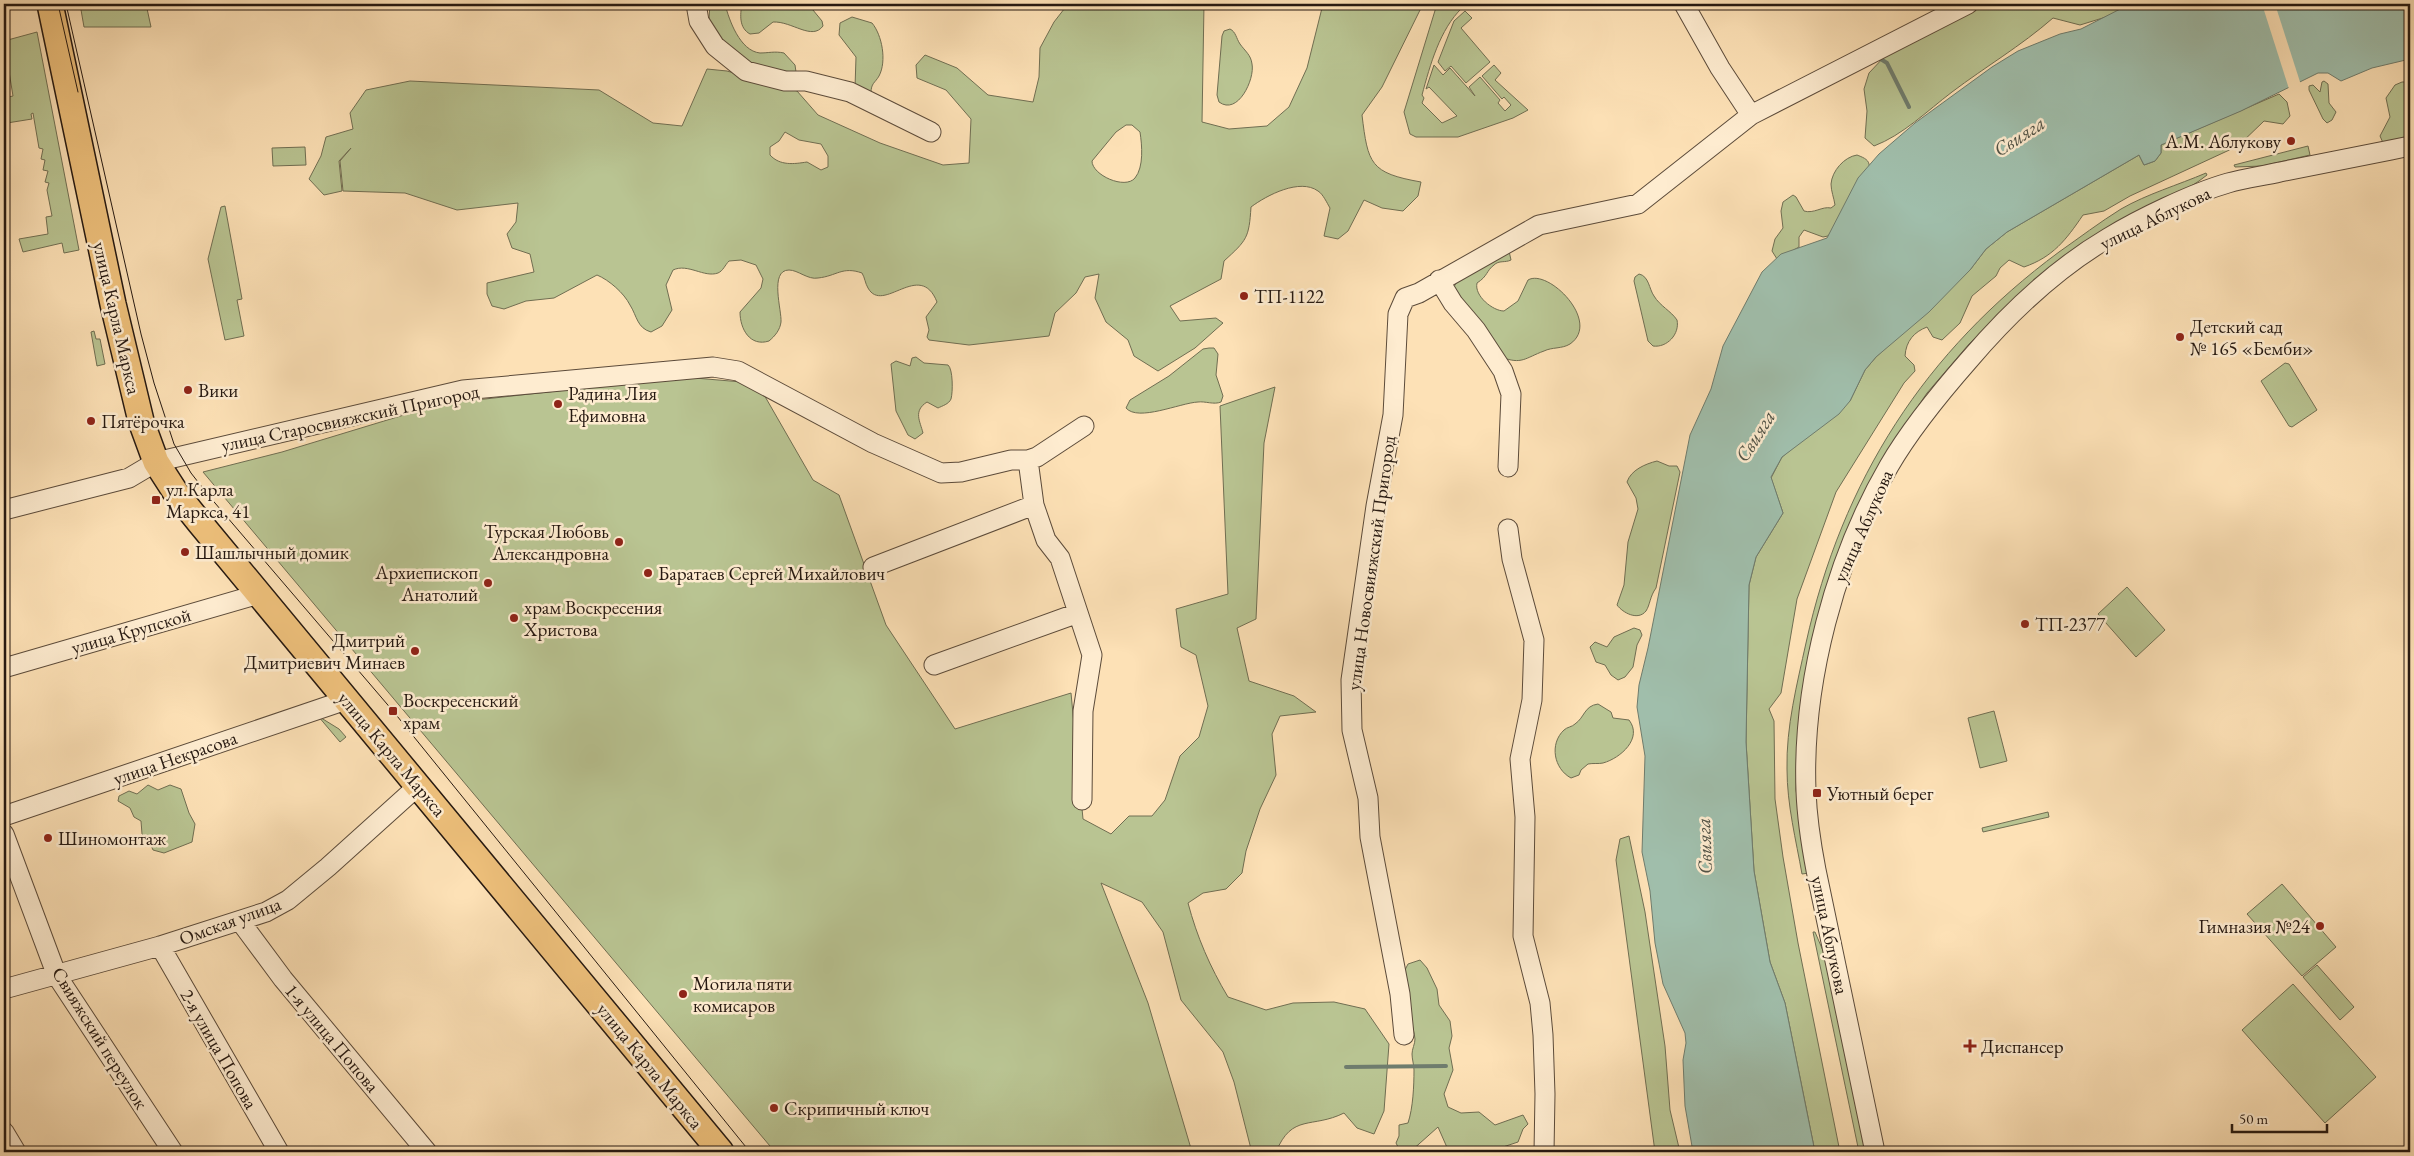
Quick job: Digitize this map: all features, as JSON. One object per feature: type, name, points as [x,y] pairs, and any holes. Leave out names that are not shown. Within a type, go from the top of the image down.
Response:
[{"type":"main road","name":"улица Карла Маркса","points":[[50,4],[114,311],[141,421],[156,462],[176,492],[259,594],[721,1152]]},
{"type":"street","points":[[696,4],[699,21],[715,46],[746,71],[785,81],[806,81],[850,92],[931,132]]},
{"type":"street","points":[[1684,4],[1720,68],[1751,115]]},
{"type":"street","points":[[1508,467],[1512,394],[1503,371],[1476,330],[1453,303],[1439,280],[1539,225],[1638,204],[1751,115],[1968,4]]},
{"type":"street","name":"улица Аблукова","points":[[1875,1152],[1816,870],[1806,792],[1806,755],[1811,698],[1834,593],[1872,499],[1890,465],[1911,432],[1947,384],[2022,302],[2108,238],[2175,204],[2228,183],[2410,146]]},
{"type":"street","name":"улица Новосвияжский Пригород","points":[[1404,1035],[1400,994],[1370,837],[1368,798],[1352,730],[1351,680],[1376,506],[1393,415],[1398,314],[1405,298],[1419,293],[1439,280]]},
{"type":"street","name":"улица Старосвияжский Пригород","points":[[4,510],[129,478],[156,462],[462,390],[712,367],[738,371],[874,443],[942,473],[961,472],[1011,460],[1028,460],[1037,457],[1084,426]]},
{"type":"street","points":[[1028,460],[1034,505],[1046,540],[1060,558],[1092,655],[1083,712],[1082,800]]},
{"type":"street","points":[[873,567],[1034,505]]},
{"type":"street","points":[[1508,529],[1512,559],[1534,640],[1532,700],[1520,759],[1525,817],[1523,936],[1540,1004],[1544,1035],[1544,1152]]},
{"type":"street","name":"улица Крупской","points":[[4,668],[259,594]]},
{"type":"street","points":[[934,665],[1078,613]]},
{"type":"street","name":"улица Некрасова","points":[[4,816],[346,700]]},
{"type":"street","name":"Омская улица","points":[[4,990],[160,946],[266,912],[288,900],[419,785]]},
{"type":"street","name":"Свияжский переулок","points":[[4,834],[57,976],[173,1152]]},
{"type":"street","name":"1-я улица Попова","points":[[240,921],[283,979],[427,1152]]},
{"type":"street","name":"2-я улица Попова","points":[[160,946],[278,1152]]},
{"type":"street","points":[[4,1132],[16,1152]]},
{"type":"green space","points":[[80,4],[146,4],[151,27],[84,27]]},
{"type":"green space","points":[[710,4],[725,4],[736,34],[747,47],[760,53],[784,53],[795,65],[796,72],[752,69],[718,39],[709,19]]},
{"type":"green space","points":[[742,4],[808,4],[822,21],[823,26],[813,32],[780,22],[773,22],[759,33],[750,34],[742,25]]},
{"type":"green space","points":[[1068,4],[1204,4],[1202,122],[1229,129],[1267,126],[1289,107],[1307,68],[1323,4],[1423,4],[1382,87],[1362,115],[1367,145],[1375,163],[1391,175],[1421,182],[1418,196],[1403,211],[1382,208],[1364,200],[1348,231],[1338,239],[1324,236],[1330,208],[1322,194],[1311,187],[1293,187],[1274,193],[1258,202],[1251,207],[1248,232],[1245,238],[1238,248],[1224,261],[1221,279],[1170,306],[1180,321],[1216,318],[1223,323],[1195,348],[1158,371],[1134,356],[1128,340],[1106,322],[1095,298],[1099,274],[1085,277],[1076,293],[1055,313],[1049,336],[969,345],[929,340],[927,337],[929,330],[926,317],[937,302],[930,290],[921,285],[912,286],[883,296],[875,295],[868,288],[862,273],[855,271],[844,271],[825,277],[814,278],[792,270],[783,272],[779,277],[778,284],[780,328],[769,341],[756,341],[751,339],[744,330],[740,312],[761,288],[763,279],[756,265],[741,260],[729,261],[720,272],[713,274],[684,268],[673,270],[666,285],[672,310],[662,326],[651,332],[640,325],[627,300],[616,287],[597,275],[554,298],[526,301],[504,309],[492,306],[487,294],[487,283],[534,272],[530,254],[512,248],[507,234],[516,222],[518,203],[457,210],[405,193],[343,191],[340,161],[351,148],[339,161],[342,191],[324,195],[309,179],[321,156],[326,137],[353,129],[350,113],[366,90],[410,81],[599,90],[653,123],[682,126],[707,69],[727,71],[797,91],[818,115],[880,143],[943,165],[969,163],[971,119],[946,90],[917,78],[916,65],[925,55],[957,68],[988,95],[1033,102],[1039,77],[1040,48],[1054,22]],"holes":[[[1126,125],[1132,125],[1140,132],[1142,156],[1140,168],[1135,178],[1130,181],[1117,182],[1097,171],[1092,161],[1116,132]],[[785,132],[799,140],[821,144],[828,156],[828,167],[821,170],[807,162],[783,163],[774,159],[770,155],[770,147],[779,141]]]},
{"type":"green space","points":[[1437,4],[1459,4],[1462,8],[1448,26],[1437,48],[1422,95],[1424,98],[1422,103],[1442,123],[1457,116],[1429,87],[1426,89],[1434,65],[1443,75],[1450,68],[1475,96],[1469,87],[1480,77],[1500,100],[1498,103],[1505,111],[1511,105],[1504,97],[1502,99],[1482,76],[1494,65],[1501,73],[1495,80],[1528,110],[1513,118],[1458,137],[1416,137],[1410,134],[1404,112]]},
{"type":"green space","points":[[1984,4],[2137,4],[2132,9],[2080,25],[2053,18],[1952,92],[1915,122],[1895,136],[1874,146],[1865,138],[1867,111],[1864,89],[1869,73],[1885,56]]},
{"type":"green space","points":[[1465,11],[1472,18],[1461,28],[1490,62],[1466,83],[1451,66],[1445,71],[1438,62],[1454,21]]},
{"type":"green space","points":[[852,17],[872,23],[881,41],[883,63],[879,76],[872,85],[871,93],[855,88],[856,57],[839,35],[840,23]]},
{"type":"green space","points":[[1230,29],[1234,32],[1249,56],[1252,71],[1244,94],[1233,104],[1226,105],[1219,102],[1217,95],[1222,36],[1224,31]]},
{"type":"green space","points":[[37,32],[79,250],[64,253],[62,243],[23,252],[19,239],[48,234],[46,217],[52,216],[47,190],[49,183],[45,182],[48,171],[43,170],[45,160],[41,159],[43,149],[39,148],[33,113],[31,114],[32,119],[7,123],[4,98],[13,96],[4,41]]},
{"type":"green space","points":[[2324,81],[2328,84],[2329,103],[2336,112],[2332,120],[2327,123],[2323,119],[2309,90],[2309,86],[2313,85],[2320,92],[2322,82]]},
{"type":"green space","points":[[2402,82],[2410,82],[2410,138],[2384,145],[2380,136],[2390,117],[2386,98],[2395,85]]},
{"type":"green space","points":[[2279,94],[2287,102],[2290,116],[2283,124],[2264,121],[2238,146],[2130,196],[2104,211],[2083,215],[2065,240],[2043,258],[2024,267],[2009,260],[2000,268],[1996,276],[1972,296],[1960,323],[1942,340],[1933,337],[1927,327],[1915,334],[1907,346],[1905,356],[1914,365],[1915,371],[1904,383],[1836,492],[1797,599],[1781,693],[1769,709],[1774,721],[1775,799],[1783,857],[1798,943],[1840,1152],[1815,1152],[1785,1003],[1770,962],[1754,871],[1746,742],[1749,585],[1756,557],[1783,513],[1771,478],[1782,457],[1850,401],[1865,370],[1876,357],[1970,270],[1986,249],[2007,232],[2139,155],[2144,165],[2155,161],[2161,153],[2161,145]]},
{"type":"green space","points":[[2308,146],[2310,155],[2262,166],[2235,167],[2234,165]]},
{"type":"green space","points":[[305,147],[306,165],[273,166],[272,148]]},
{"type":"green space","points":[[1857,155],[1865,158],[1869,164],[1866,179],[1828,236],[1823,237],[1804,230],[1799,237],[1799,247],[1777,259],[1772,251],[1775,239],[1783,228],[1781,211],[1783,202],[1793,195],[1804,211],[1811,212],[1831,208],[1835,205],[1831,189],[1834,174],[1843,162]]},
{"type":"green space","points":[[2206,173],[2207,175],[2199,181],[2006,307],[1969,344],[1927,393],[1892,445],[1874,478],[1798,738],[1796,790],[1809,873],[1802,874],[1792,822],[1787,782],[1788,737],[1793,706],[1806,643],[1822,583],[1842,527],[1867,474],[1896,424],[1930,376],[1968,332],[2011,291],[2059,252],[2121,209],[2152,194]]},
{"type":"green space","points":[[225,206],[242,299],[237,300],[244,336],[225,340],[208,259],[221,207]]},
{"type":"green space","points":[[1509,251],[1511,260],[1496,263],[1477,283],[1478,293],[1481,298],[1490,306],[1504,311],[1518,301],[1528,280],[1537,278],[1548,282],[1559,289],[1576,311],[1580,323],[1578,334],[1570,344],[1519,360],[1501,357],[1452,290],[1458,280]]},
{"type":"green space","points":[[1639,274],[1647,280],[1656,300],[1677,320],[1674,335],[1663,345],[1653,346],[1648,341],[1634,281],[1635,277]]},
{"type":"green space","points":[[94,331],[96,339],[100,339],[105,364],[97,366],[91,332]]},
{"type":"green space","points":[[1214,348],[1218,354],[1216,375],[1223,396],[1221,402],[1190,403],[1149,413],[1132,412],[1126,408],[1130,400],[1169,376],[1203,349]]},
{"type":"green space","points":[[916,357],[924,363],[948,365],[952,376],[952,386],[951,399],[947,404],[938,408],[927,402],[920,409],[919,420],[923,433],[915,439],[908,435],[896,411],[891,364],[896,361],[910,366],[912,358]]},
{"type":"green space","points":[[2285,363],[2289,364],[2317,410],[2292,427],[2289,426],[2261,381]]},
{"type":"green space","points":[[683,377],[742,382],[763,393],[813,480],[839,495],[886,625],[955,729],[1071,693],[1083,819],[1111,834],[1129,816],[1152,816],[1165,800],[1180,756],[1199,737],[1208,706],[1196,655],[1181,647],[1176,609],[1228,594],[1220,406],[1275,387],[1264,443],[1256,619],[1237,628],[1249,681],[1294,696],[1316,712],[1280,716],[1272,734],[1276,775],[1260,809],[1246,851],[1242,873],[1226,889],[1203,893],[1188,903],[1205,952],[1228,997],[1266,1010],[1293,1003],[1334,1002],[1365,1009],[1389,1044],[1384,1111],[1374,1134],[1357,1128],[1344,1113],[1333,1118],[1296,1127],[1282,1140],[1276,1152],[1254,1152],[1251,1149],[1234,1082],[1223,1052],[1181,1000],[1163,932],[1142,902],[1101,883],[1148,1003],[1192,1152],[775,1152],[203,472],[282,452],[440,404]]},
{"type":"green space","points":[[1657,461],[1669,466],[1677,466],[1680,472],[1656,588],[1646,611],[1635,616],[1623,611],[1617,605],[1624,585],[1628,542],[1638,509],[1636,498],[1627,482],[1639,468]]},
{"type":"green space","points":[[2127,587],[2165,630],[2136,657],[2098,614]]},
{"type":"green space","points":[[1634,628],[1640,630],[1642,635],[1637,645],[1633,667],[1625,677],[1618,680],[1611,675],[1605,665],[1596,662],[1590,647],[1595,642],[1607,647],[1614,637]]},
{"type":"green space","points":[[1598,704],[1611,712],[1613,718],[1629,720],[1633,727],[1632,740],[1617,757],[1603,763],[1588,764],[1581,770],[1579,775],[1571,778],[1565,774],[1557,763],[1556,742],[1564,730],[1574,725],[1587,709]]},
{"type":"green space","points":[[1994,711],[2007,761],[1980,768],[1968,718]]},
{"type":"green space","points":[[318,716],[339,729],[346,737],[340,742]]},
{"type":"green space","points":[[148,785],[158,790],[170,785],[181,789],[195,824],[192,842],[164,853],[153,850],[149,841],[142,834],[141,821],[134,817],[130,808],[118,801],[119,796],[129,791],[137,794]]},
{"type":"green space","points":[[2048,812],[2049,817],[1983,832],[1982,828]]},
{"type":"green space","points":[[1629,836],[1645,912],[1665,1046],[1670,1110],[1680,1152],[1655,1152],[1616,860],[1620,839]]},
{"type":"green space","points":[[2282,884],[2336,947],[2302,976],[2247,914]]},
{"type":"green space","points":[[1813,932],[1815,932],[1827,960],[1867,1152],[1859,1152]]},
{"type":"green space","points":[[1420,960],[1427,968],[1437,989],[1439,1005],[1450,1021],[1452,1036],[1449,1048],[1453,1070],[1444,1094],[1448,1107],[1461,1113],[1479,1112],[1495,1125],[1523,1115],[1528,1124],[1523,1129],[1518,1142],[1503,1147],[1503,1152],[1449,1152],[1438,1127],[1410,1152],[1399,1149],[1396,1143],[1399,1136],[1399,1125],[1408,1123],[1410,1117],[1414,1083],[1412,1054],[1415,1039],[1402,983],[1408,964]]},
{"type":"green space","points":[[2317,965],[2354,1007],[2340,1020],[2303,977]]},
{"type":"green space","points":[[2293,984],[2376,1077],[2325,1123],[2242,1030]]},
{"type":"water","name":"Свияга","points":[[2130,4],[2410,4],[2410,59],[2372,68],[2341,81],[2328,73],[2318,73],[2241,111],[2161,145],[2161,153],[2155,161],[2144,165],[2139,155],[2007,232],[1986,249],[1970,270],[1929,312],[1876,357],[1865,370],[1850,401],[1839,414],[1782,457],[1771,477],[1783,513],[1756,557],[1749,585],[1746,742],[1754,871],[1770,962],[1785,1003],[1815,1152],[1693,1152],[1685,1106],[1683,1060],[1686,1043],[1685,1033],[1663,984],[1655,943],[1650,891],[1642,852],[1645,756],[1637,707],[1639,685],[1690,435],[1711,389],[1723,346],[1762,272],[1781,254],[1827,238],[1858,178],[1879,154],[1915,123],[1992,67],[2018,51],[2060,34],[2081,29]]},
{"type":"pier","points":[[2262,4],[2275,4],[2301,85],[2289,89]]},
{"type":"waterway","points":[[1879,58],[1887,63],[1909,107]]},
{"type":"waterway","points":[[1346,1067],[1446,1066]]},
{"type":"tram line","points":[[58,4],[78,92]]},
{"type":"tram line","points":[[66,4],[141,334],[154,383],[174,444],[191,473],[393,711],[750,1152]]},
{"type":"place","name":"А.М. Аблукову","points":[[2291,141]]},
{"type":"place","name":"ТП-1122","points":[[1244,296]]},
{"type":"place","name":"Детский сад № 165 «Бемби»","points":[[2180,337]]},
{"type":"place","name":"Вики","points":[[188,390]]},
{"type":"place","name":"Радина Лия Ефимовна","points":[[558,404]]},
{"type":"place","name":"Пятёрочка","points":[[91,421]]},
{"type":"place","name":"ул.Карла Маркса, 41","points":[[156,500]]},
{"type":"place","name":"Турская Любовь Александровна","points":[[619,542]]},
{"type":"place","name":"Шашлычный домик","points":[[185,552]]},
{"type":"place","name":"Баратаев Сергей Михайлович","points":[[648,573]]},
{"type":"place","name":"Архиепископ Анатолий","points":[[488,583]]},
{"type":"place","name":"храм Воскресения Христова","points":[[514,618]]},
{"type":"place","name":"ТП-2377","points":[[2025,624]]},
{"type":"place","name":"Дмитрий Дмитриевич Минаев","points":[[415,651]]},
{"type":"place","name":"Воскресенский храм","points":[[393,711]]},
{"type":"place","name":"Уютный берег","points":[[1817,793]]},
{"type":"place","name":"Шиномонтаж","points":[[48,838]]},
{"type":"place","name":"Гимназия №24","points":[[2320,926]]},
{"type":"place","name":"Могила пяти комисаров","points":[[683,994]]},
{"type":"place","name":"Диспансер","points":[[1970,1046]]},
{"type":"place","name":"Скрипичный ключ","points":[[774,1108]]}]
